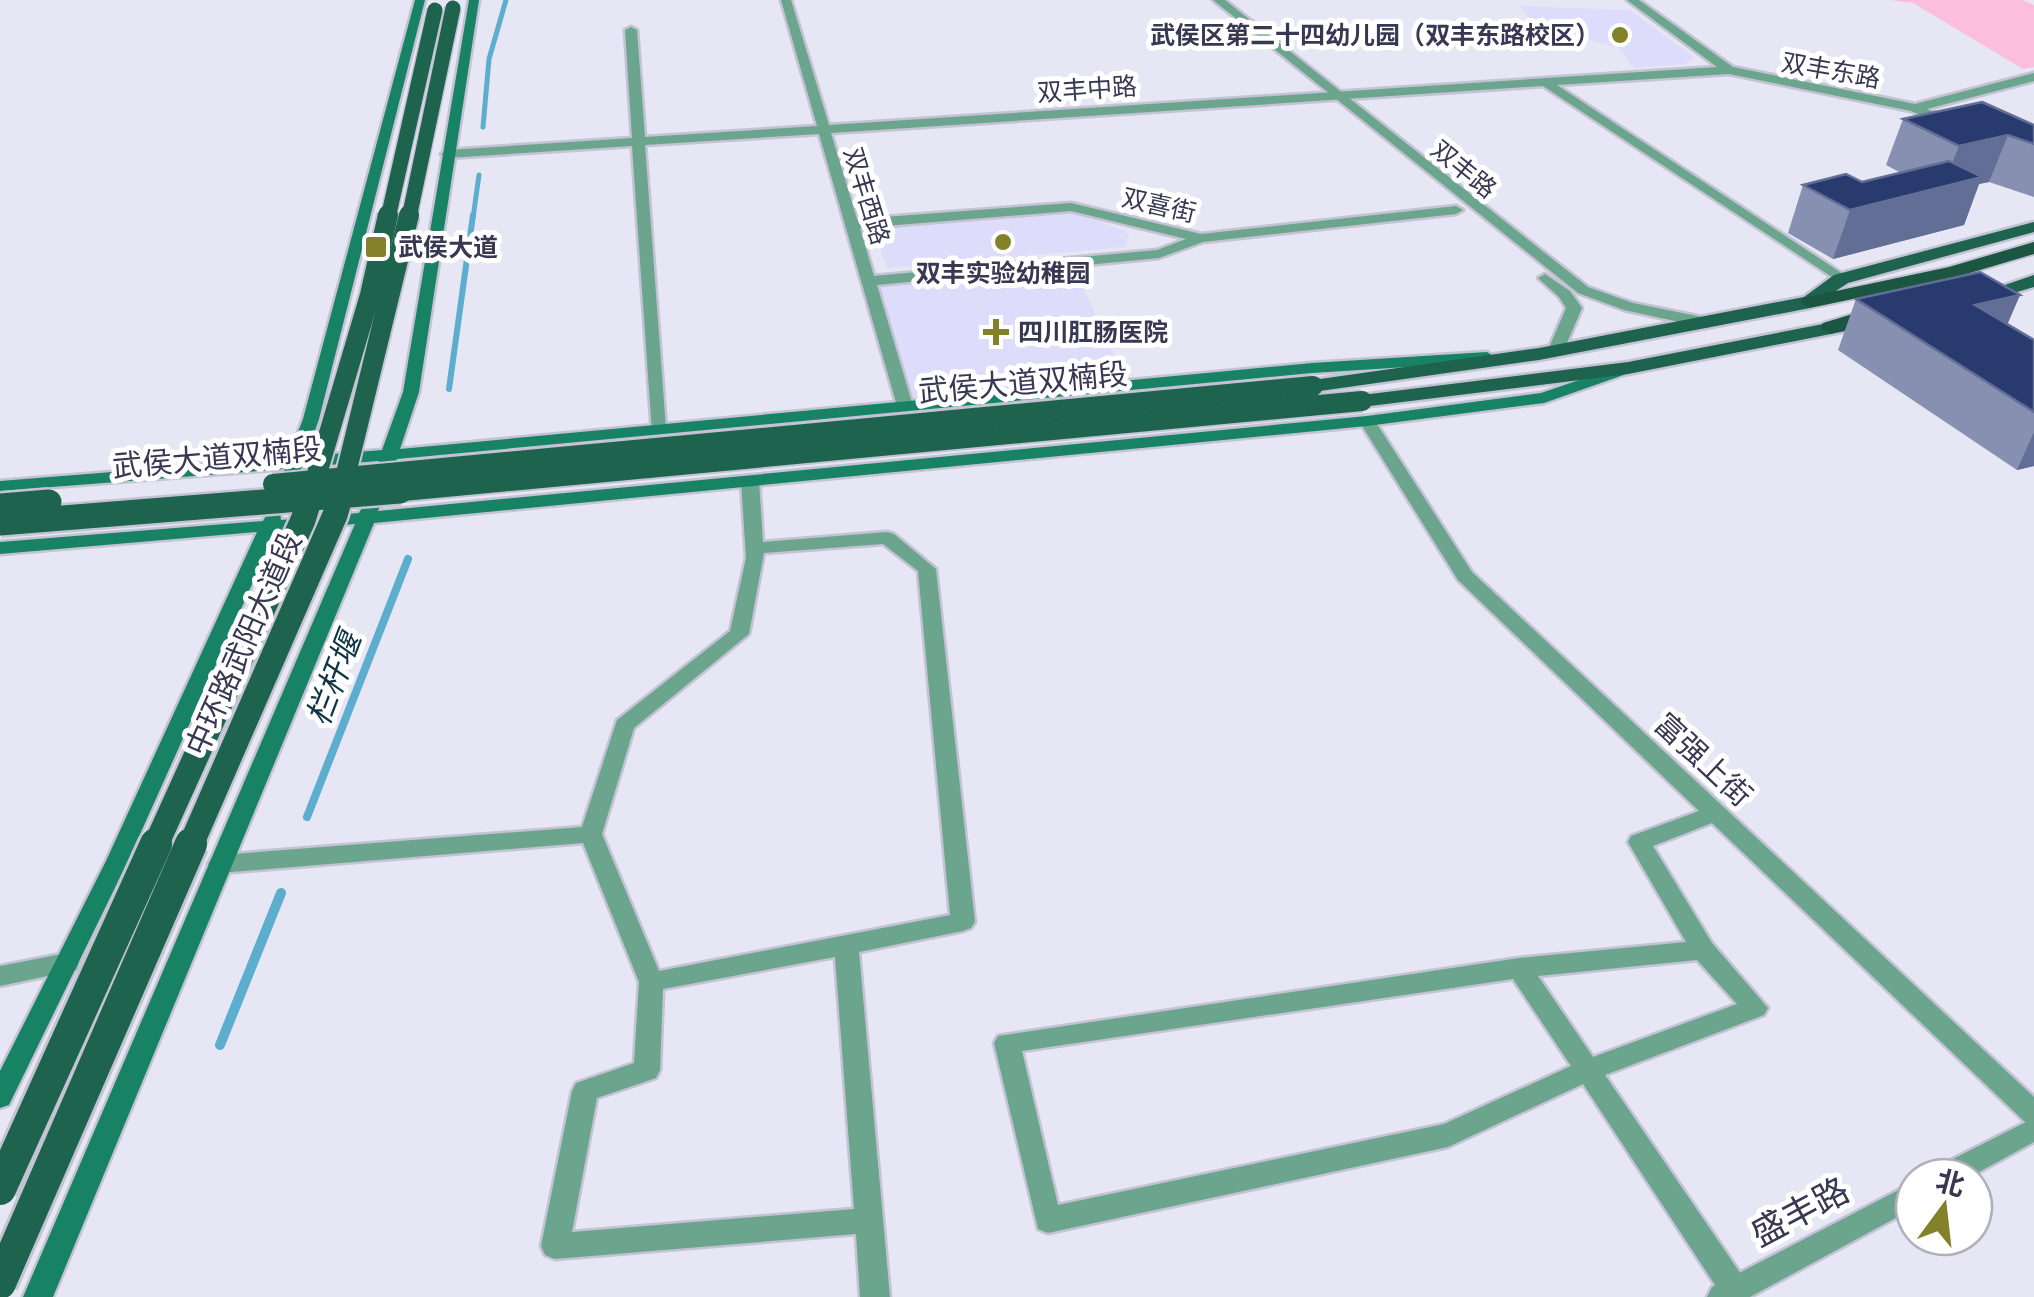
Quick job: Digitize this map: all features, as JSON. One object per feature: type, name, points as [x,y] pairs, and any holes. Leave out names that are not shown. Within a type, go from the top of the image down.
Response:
[{"type":"highway","points":[[1832,328],[2034,248]]},
{"type":"highway","points":[[1810,302],[2034,263]]},
{"type":"main road","points":[[38,1297],[352,560],[411,392],[448,154],[446,3]]},
{"type":"main road","points":[[0,1096],[67,963],[270,526],[311,420],[446,3]]},
{"type":"main road","name":"中环路武阳大道段","points":[[0,1189],[304,520],[370,295],[446,3]]},
{"type":"main road","name":"中环路武阳大道段","points":[[0,1283],[335,516],[388,320],[446,3]]},
{"type":"main road","name":"武侯大道双楠段","points":[[0,506],[404,473],[1314,386],[1548,352],[1810,302],[1841,279],[2034,228]]},
{"type":"main road","points":[[1951,305],[2034,281]]},
{"type":"main road","name":"武侯大道双楠段","points":[[0,524],[1365,411],[1628,368],[1900,315]]},
{"type":"main road","points":[[0,486],[389,455],[1312,368],[1548,352]]},
{"type":"main road","points":[[0,548],[750,481],[1365,411]]},
{"type":"street","name":"双丰西路","points":[[786,0],[904,406]]},
{"type":"street","name":"双丰路","points":[[1202,0],[1456,210],[1565,294],[1574,308],[1548,352]]},
{"type":"street","name":"双丰路","points":[[1218,0],[1582,290],[1642,311],[1707,323]]},
{"type":"street","name":"双丰东路","points":[[1632,0],[1729,70],[1915,108],[1966,131]]},
{"type":"street","points":[[631,30],[658,430]]},
{"type":"street","name":"双丰中路","points":[[448,154],[1729,70]]},
{"type":"street","points":[[1915,108],[2034,77]]},
{"type":"street","points":[[1545,82],[1841,279]]},
{"type":"street","name":"双喜街","points":[[852,224],[1071,207],[1201,238],[1456,210]]},
{"type":"street","points":[[869,281],[1158,254],[1201,238]]},
{"type":"street","name":"富强上街","points":[[1365,411],[1465,576],[2034,1114]]},
{"type":"street","points":[[750,481],[754,548],[740,634],[624,725],[591,834],[651,982],[647,1070],[585,1091],[555,1246],[870,1220]]},
{"type":"street","points":[[651,982],[963,922],[927,570],[887,538],[754,548]]},
{"type":"street","points":[[1703,950],[1519,968],[1007,1043],[1048,1220],[1448,1134],[1588,1070],[1755,1008],[1703,950],[1639,842],[1716,813]]},
{"type":"street","points":[[220,864],[591,834]]},
{"type":"street","points":[[846,945],[875,1297]]},
{"type":"street","points":[[0,976],[67,963]]},
{"type":"street","points":[[1519,968],[1588,1070],[1728,1294]]},
{"type":"street","points":[[1982,1157],[2034,1129]]},
{"type":"street","name":"盛丰路","points":[[1728,1294],[1894,1205]]},
{"type":"shaded area","points":[[1890,0],[2022,0],[2034,5],[2034,67],[2023,69],[1913,3]]},
{"type":"shaded area","name":"武侯区第二十四幼儿园（双丰东路校区）","points":[[1520,6],[1630,10],[1694,57],[1686,64],[1634,68],[1619,48],[1533,23]]},
{"type":"shaded area","name":"双丰实验幼稚园","points":[[1084,215],[1125,231],[1129,236],[1125,247],[887,268],[875,233],[879,225]]},
{"type":"shaded area","name":"四川肛肠医院","points":[[1075,270],[1124,377],[905,398],[877,287]]},
{"type":"building","points":[[1982,102],[2034,125],[2034,144],[2008,135],[1959,146],[1903,119]]},
{"type":"building","points":[[1949,161],[1982,177],[1850,210],[1803,185],[1846,174],[1862,182]]},
{"type":"building","points":[[1980,272],[2020,295],[1975,305],[2034,340],[2034,412],[1856,299]]},
{"type":"waterway","name":"栏杆堰","points":[[483,127],[489,59],[506,0]]},
{"type":"waterway","name":"栏杆堰","points":[[473,218],[479,175]]},
{"type":"waterway","name":"栏杆堰","points":[[449,389],[473,215]]},
{"type":"waterway","name":"栏杆堰","points":[[307,817],[408,559]]},
{"type":"waterway","name":"栏杆堰","points":[[220,1045],[281,893]]},
{"type":"place","name":"武侯区第二十四幼儿园（双丰东路校区）","points":[[1620,35]]},
{"type":"place","name":"双丰实验幼稚园","points":[[1003,242]]},
{"type":"place","name":"武侯大道","points":[[376,247]]},
{"type":"place","name":"四川肛肠医院","points":[[996,332]]}]
